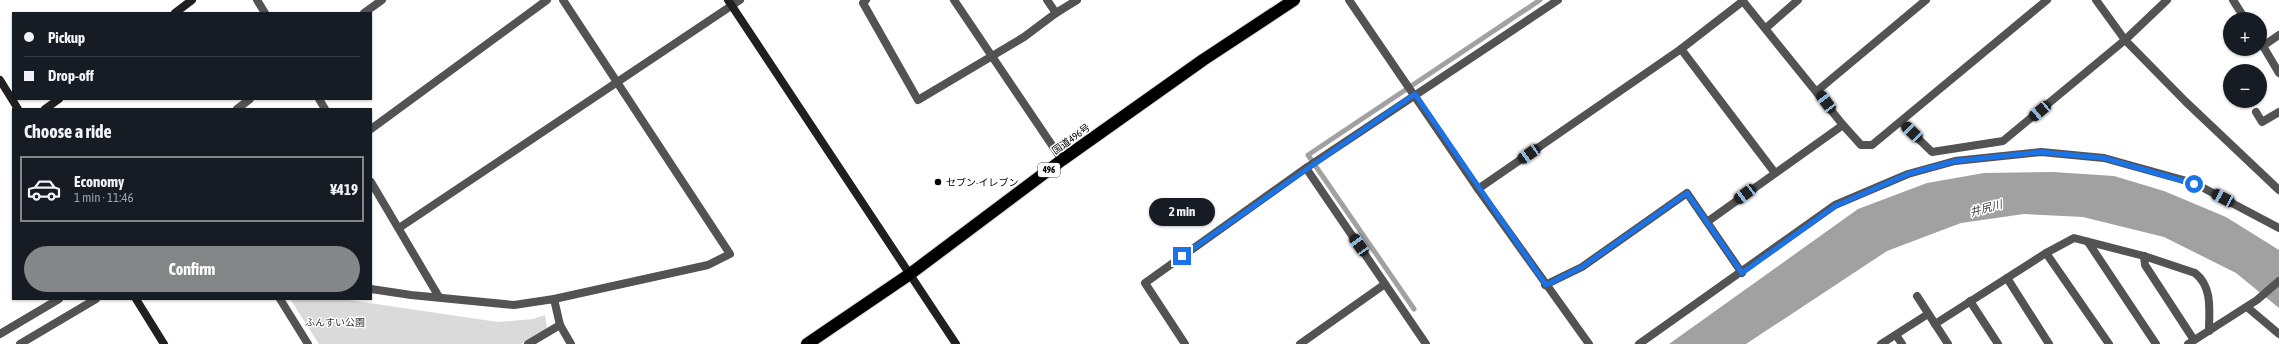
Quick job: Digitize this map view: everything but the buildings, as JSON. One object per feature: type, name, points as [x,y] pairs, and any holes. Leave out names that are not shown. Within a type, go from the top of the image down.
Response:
[{"type":"highway","name":"国道496号","points":[[807,344],[910,274],[1062,160],[1203,60],[1294,0]]},
{"type":"street","points":[[176,12],[192,0]]},
{"type":"street","points":[[257,0],[264,12]]},
{"type":"street","points":[[365,12],[382,0]]},
{"type":"street","points":[[372,128],[547,0]]},
{"type":"street","points":[[372,289],[410,296],[440,297],[514,306],[554,299],[708,265],[730,254],[563,0]]},
{"type":"street","points":[[400,228],[730,3],[740,0]]},
{"type":"street","points":[[866,0],[862,3],[918,100],[1024,37],[1056,13],[1077,0]]},
{"type":"street","points":[[954,0],[990,56],[1062,160]]},
{"type":"street","points":[[1047,0],[1056,13]]},
{"type":"street","points":[[1349,0],[1415,94],[1478,189],[1589,344]]},
{"type":"street","points":[[1185,344],[1145,283],[1306,168],[1558,0]]},
{"type":"street","points":[[1478,189],[1681,49],[1742,0],[1843,125],[1861,145],[1872,145],[2046,0]]},
{"type":"street","points":[[1766,28],[1798,0]]},
{"type":"street","points":[[1817,91],[1926,0]]},
{"type":"street","points":[[2096,0],[2125,40],[2186,102],[2279,190]]},
{"type":"street","points":[[1901,122],[1932,152],[2004,141],[2125,40],[2167,0]]},
{"type":"street","points":[[2233,0],[2241,12]]},
{"type":"street","points":[[730,3],[956,344]]},
{"type":"street","points":[[2267,41],[2279,35]]},
{"type":"street","points":[[1681,49],[1775,173]]},
{"type":"street","points":[[2267,52],[2279,73]]},
{"type":"street","points":[[0,80],[12,99]]},
{"type":"street","points":[[47,108],[58,100]]},
{"type":"street","points":[[238,108],[249,100]]},
{"type":"street","points":[[2256,112],[2262,122],[2278,115]]},
{"type":"street","points":[[1707,222],[1843,125]]},
{"type":"street","points":[[1639,344],[1742,273],[1835,206],[1908,174],[1955,161],[2041,152],[2104,158],[2194,184],[2279,228]]},
{"type":"street","points":[[1306,168],[1426,344]]},
{"type":"street","points":[[372,184],[440,297]]},
{"type":"street","points":[[1546,285],[1582,267],[1687,193],[1742,273]]},
{"type":"street","points":[[1935,324],[2046,253],[2074,238],[2144,256],[2195,272],[2207,288],[2209,299],[2209,331]]},
{"type":"street","points":[[2088,242],[2156,344]]},
{"type":"street","points":[[2046,253],[2109,344]]},
{"type":"street","points":[[2144,256],[2145,265],[2192,342],[2257,300],[2279,281]]},
{"type":"street","points":[[2006,278],[2049,344]]},
{"type":"street","points":[[1300,344],[1385,284]]},
{"type":"street","points":[[1917,296],[1948,344]]},
{"type":"street","points":[[554,299],[560,325],[571,344]]},
{"type":"street","points":[[0,334],[56,300]]},
{"type":"street","points":[[20,344],[94,300]]},
{"type":"street","points":[[137,300],[164,344]]},
{"type":"street","points":[[281,300],[308,344]]},
{"type":"street","points":[[1970,301],[1998,344]]},
{"type":"street","points":[[2247,307],[2279,334]]},
{"type":"street","points":[[1881,344],[1928,314]]},
{"type":"street","points":[[528,344],[560,325]]},
{"type":"street","points":[[1896,335],[1902,344]]},
{"type":"green space","name":"ふんすい公園","points":[[291,300],[349,300],[498,322],[533,319],[545,315],[547,328],[521,344],[319,344]]},
{"type":"water","name":"井尻川","points":[[2053,172],[2114,176],[2164,191],[2226,217],[2279,250],[2279,308],[2236,273],[2164,237],[2083,217],[2024,214],[1961,223],[1887,251],[1746,344],[1669,344],[1858,209],[1927,183],[1984,173]]},
{"type":"waterway","points":[[1414,309],[1308,155],[1540,0]]},
{"type":"place","name":"セブン-イレブン","points":[[938,182]]},
{"type":"route","points":[[1182,256],[1306,168],[1415,94],[1478,189],[1546,285],[1582,267],[1687,193],[1742,273],[1835,206],[1908,174],[1955,161],[2041,152],[2104,158],[2194,184]]}]
